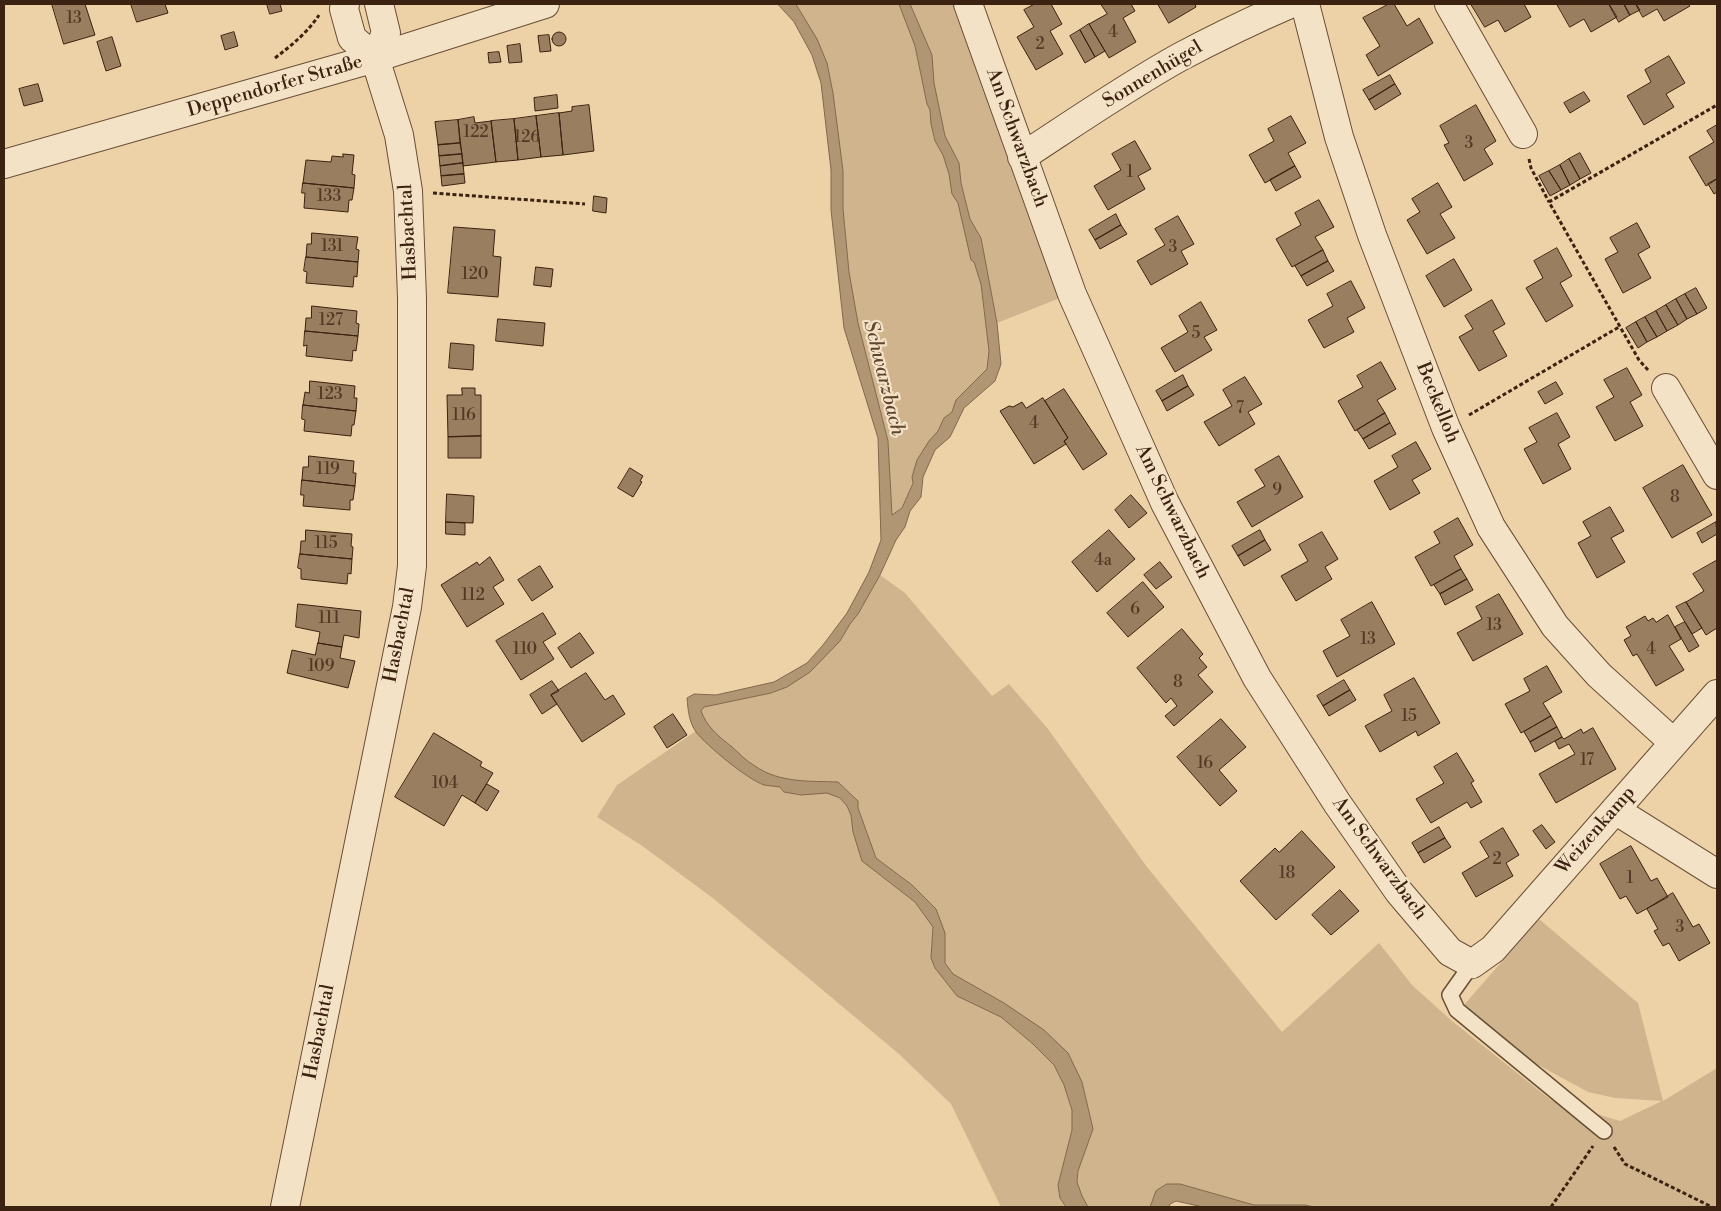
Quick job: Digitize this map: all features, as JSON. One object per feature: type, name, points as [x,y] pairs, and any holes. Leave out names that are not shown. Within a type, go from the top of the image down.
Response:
[{"type":"street","points":[[333,8],[344,9],[352,38],[376,58],[386,33],[379,4]]},
{"type":"street","name":"Deppendorfer Straße","points":[[4,164],[376,58],[545,4]]},
{"type":"street","name":"Am Schwarzbach","points":[[968,4],[1072,294],[1160,494],[1257,678],[1337,803],[1399,892],[1450,952],[1472,964]]},
{"type":"street","name":"Sonnenhügel","points":[[1022,157],[1179,58],[1241,25],[1290,4]]},
{"type":"street","name":"Beckelloh","points":[[1305,4],[1339,137],[1372,235],[1446,428],[1491,527],[1555,626],[1599,674],[1674,743]]},
{"type":"street","points":[[1449,4],[1524,134]]},
{"type":"street","name":"Hasbachtal","points":[[284,1207],[407,607],[412,566],[411,238],[408,191],[399,135],[376,58]]},
{"type":"street","points":[[1666,388],[1717,475]]},
{"type":"street","name":"Weizenkamp","points":[[1472,964],[1493,949],[1717,694]]},
{"type":"street","points":[[1615,810],[1717,874]]},
{"type":"lane","points":[[1472,964],[1450,996],[1457,1010],[1604,1130]]},
{"type":"path","points":[[271,61],[333,8]]},
{"type":"path","points":[[1549,202],[1717,105]]},
{"type":"path","points":[[1524,134],[1531,168],[1549,202],[1639,360],[1666,388]]},
{"type":"path","points":[[408,191],[585,204]]},
{"type":"path","points":[[1446,428],[1619,327]]},
{"type":"path","points":[[1551,1207],[1604,1130],[1625,1164],[1712,1207]]},
{"type":"shaded area","points":[[778,4],[795,4],[797,6],[817,39],[827,63],[833,93],[843,171],[843,209],[849,272],[858,323],[888,441],[892,515],[902,508],[913,483],[912,477],[917,460],[929,441],[938,431],[944,418],[952,412],[956,400],[987,369],[989,351],[981,284],[974,262],[971,260],[958,203],[952,194],[949,174],[943,155],[935,141],[915,46],[899,4],[910,4],[932,55],[934,83],[945,136],[959,163],[961,183],[970,219],[981,238],[997,323],[1001,364],[995,381],[964,408],[950,437],[935,450],[923,477],[921,497],[910,511],[905,527],[896,540],[880,575],[840,641],[810,672],[787,687],[771,693],[704,707],[701,711],[706,722],[717,735],[764,772],[795,780],[838,782],[858,801],[858,808],[876,858],[912,885],[936,909],[945,933],[945,963],[953,974],[1004,1003],[1044,1030],[1068,1053],[1082,1082],[1093,1129],[1078,1171],[1077,1182],[1088,1207],[1066,1207],[1060,1198],[1058,1185],[1072,1130],[1072,1110],[1064,1085],[1054,1065],[1001,1017],[957,996],[935,968],[931,958],[933,927],[915,902],[862,861],[847,806],[840,798],[827,793],[801,795],[784,792],[780,787],[757,782],[728,762],[709,745],[696,732],[690,720],[687,698],[694,694],[716,695],[774,682],[807,663],[847,613],[869,572],[881,540],[878,438],[844,328],[831,210],[831,170],[821,83],[812,55],[794,22]]},
{"type":"shaded area","points":[[795,4],[899,4],[915,46],[936,143],[946,161],[981,284],[989,351],[987,369],[956,400],[952,412],[944,418],[938,431],[929,441],[902,508],[892,515],[888,441],[858,323],[849,272],[843,209],[843,171],[833,93],[827,63]]},
{"type":"shaded area","points":[[910,4],[956,4],[1060,298],[997,323],[981,238],[970,219],[961,183],[959,163],[945,136],[934,83],[932,55]]},
{"type":"shaded area","points":[[880,575],[905,593],[992,696],[1009,684],[1048,729],[1147,867],[1282,1032],[1379,943],[1412,985],[1452,1021],[1551,1100],[1620,1121],[1662,1101],[1615,1098],[1588,1092],[1531,1061],[1464,1005],[1539,919],[1638,1003],[1663,1101],[1717,1068],[1717,1207],[1314,1207],[1305,1205],[1254,1205],[1180,1184],[1168,1185],[1160,1189],[1150,1207],[1088,1207],[1077,1182],[1078,1171],[1093,1129],[1082,1082],[1004,1003],[953,974],[945,963],[945,933],[912,885],[876,858],[858,808],[858,801],[838,782],[795,780],[764,772],[745,759],[717,735],[706,722],[701,711],[703,707],[771,693],[787,687],[840,641]]},
{"type":"shaded area","points":[[696,731],[734,766],[764,785],[780,787],[784,792],[801,795],[827,792],[840,798],[847,806],[851,815],[853,832],[871,868],[915,902],[933,927],[931,958],[935,968],[957,996],[1001,1017],[1054,1065],[1064,1085],[1072,1110],[1072,1130],[1058,1185],[1060,1198],[1066,1207],[1001,1207],[951,1104],[899,1054],[714,899],[641,845],[597,817],[617,785]]},
{"type":"shaded area","points":[[1167,1184],[1180,1184],[1254,1205],[1305,1205],[1314,1207],[1203,1207],[1176,1201],[1170,1204],[1169,1207],[1150,1207],[1156,1191]]},
{"type":"building","points":[[52,4],[85,4],[95,35],[64,44]]},
{"type":"building","points":[[131,4],[165,4],[168,13],[137,22]]},
{"type":"building","points":[[267,4],[280,4],[282,11],[270,14]]},
{"type":"building","points":[[1035,4],[1051,4],[1062,24],[1050,31],[1063,54],[1036,70],[1017,37],[1034,27],[1024,10]]},
{"type":"building","points":[[1101,4],[1131,4],[1135,11],[1123,18],[1136,42],[1109,58],[1089,24],[1107,14]]},
{"type":"building","points":[[1158,4],[1195,4],[1196,7],[1169,23]]},
{"type":"building","points":[[1389,4],[1394,4],[1407,26],[1419,18],[1433,43],[1378,76],[1366,55],[1380,46],[1363,18]]},
{"type":"building","points":[[1471,4],[1524,4],[1531,17],[1505,32],[1498,20],[1485,27]]},
{"type":"building","points":[[1557,4],[1609,4],[1617,17],[1591,32],[1584,19],[1570,27]]},
{"type":"building","points":[[1609,4],[1624,4],[1630,15],[1619,22]]},
{"type":"building","points":[[1624,4],[1636,4],[1640,10],[1630,15]]},
{"type":"building","points":[[1636,4],[1688,4],[1690,6],[1664,21],[1657,9],[1643,17]]},
{"type":"building","points":[[1089,24],[1105,51],[1095,57],[1080,30]]},
{"type":"building","points":[[1080,30],[1095,57],[1085,63],[1070,36]]},
{"type":"building","points":[[234,32],[238,46],[225,50],[221,36]]},
{"type":"building","points":[[559,32],[564,34],[566,39],[564,44],[559,46],[554,44],[552,39],[554,34]]},
{"type":"building","points":[[549,35],[551,51],[540,52],[538,36]]},
{"type":"building","points":[[112,37],[121,66],[106,71],[97,42]]},
{"type":"building","points":[[520,44],[522,62],[509,63],[507,46]]},
{"type":"building","points":[[499,52],[501,62],[489,63],[488,53]]},
{"type":"building","points":[[1669,56],[1685,83],[1666,94],[1674,107],[1644,125],[1627,96],[1651,82],[1645,70]]},
{"type":"building","points":[[1390,75],[1395,84],[1369,100],[1363,90]]},
{"type":"building","points":[[38,84],[43,101],[24,106],[19,89]]},
{"type":"building","points":[[1395,84],[1401,94],[1375,110],[1369,100]]},
{"type":"building","points":[[1584,92],[1590,101],[1570,113],[1564,103]]},
{"type":"building","points":[[557,95],[558,108],[535,111],[534,98]]},
{"type":"building","points":[[589,105],[594,151],[563,155],[559,113],[572,111],[572,107]]},
{"type":"building","points":[[1476,105],[1496,141],[1484,149],[1493,164],[1464,181],[1444,145],[1449,143],[1440,126]]},
{"type":"building","points":[[559,113],[563,155],[541,157],[536,116]]},
{"type":"building","points":[[536,116],[541,157],[518,160],[514,119]]},
{"type":"building","points":[[1291,116],[1306,143],[1288,153],[1295,166],[1265,183],[1249,155],[1274,141],[1268,129]]},
{"type":"building","points":[[474,117],[475,123],[491,121],[496,162],[463,166],[458,120]]},
{"type":"building","points":[[514,119],[518,160],[496,162],[491,121]]},
{"type":"building","points":[[458,120],[460,143],[438,145],[435,122]]},
{"type":"building","points":[[1717,125],[1717,179],[1706,186],[1689,157],[1714,142],[1707,131]]},
{"type":"building","points":[[1135,141],[1151,169],[1138,176],[1145,189],[1108,210],[1094,186],[1121,170],[1112,154]]},
{"type":"building","points":[[460,143],[462,154],[439,156],[438,145]]},
{"type":"building","points":[[1580,153],[1591,173],[1580,179],[1569,159]]},
{"type":"building","points":[[343,154],[354,155],[352,174],[355,175],[354,188],[303,183],[306,160],[331,162],[332,156],[343,157]]},
{"type":"building","points":[[462,154],[463,163],[440,166],[439,156]]},
{"type":"building","points":[[1569,159],[1580,179],[1570,185],[1560,165]]},
{"type":"building","points":[[463,163],[464,174],[441,176],[440,166]]},
{"type":"building","points":[[1560,165],[1570,185],[1561,190],[1549,171]]},
{"type":"building","points":[[1295,166],[1301,177],[1276,191],[1270,180]]},
{"type":"building","points":[[1549,171],[1561,190],[1550,196],[1539,176]]},
{"type":"building","points":[[464,174],[465,183],[442,186],[441,176]]},
{"type":"building","points":[[1717,179],[1717,192],[1714,194],[1708,184]]},
{"type":"building","points":[[303,183],[354,188],[352,200],[349,200],[348,212],[304,208],[305,193],[302,193]]},
{"type":"building","points":[[1438,183],[1452,207],[1440,214],[1455,238],[1427,254],[1407,220],[1420,212],[1412,199]]},
{"type":"building","points":[[594,196],[607,198],[606,213],[593,211]]},
{"type":"building","points":[[1319,200],[1334,227],[1315,237],[1323,250],[1292,267],[1276,239],[1301,225],[1295,213]]},
{"type":"building","points":[[1116,214],[1121,225],[1095,240],[1089,230]]},
{"type":"building","points":[[1178,216],[1194,244],[1181,251],[1188,264],[1151,285],[1137,261],[1165,245],[1155,229]]},
{"type":"building","points":[[1637,223],[1650,247],[1638,254],[1651,278],[1623,293],[1605,259],[1618,252],[1610,238]]},
{"type":"building","points":[[1121,225],[1127,234],[1100,249],[1095,240]]},
{"type":"building","points":[[454,227],[495,230],[493,256],[501,257],[498,297],[448,293]]},
{"type":"building","points":[[312,233],[358,237],[356,249],[359,250],[358,262],[306,257],[307,244],[311,244]]},
{"type":"building","points":[[1557,248],[1572,276],[1560,283],[1573,306],[1546,322],[1526,288],[1543,278],[1534,261]]},
{"type":"building","points":[[1323,250],[1328,261],[1301,276],[1295,266]]},
{"type":"building","points":[[306,257],[358,262],[357,277],[354,276],[353,287],[306,283],[307,272],[304,271]]},
{"type":"building","points":[[1454,259],[1472,290],[1444,307],[1426,276]]},
{"type":"building","points":[[1328,261],[1334,271],[1307,286],[1301,276]]},
{"type":"building","points":[[536,267],[553,269],[551,287],[534,285]]},
{"type":"building","points":[[1351,281],[1365,308],[1347,318],[1354,332],[1324,348],[1308,320],[1333,306],[1327,294]]},
{"type":"building","points":[[1696,288],[1707,308],[1697,314],[1685,294]]},
{"type":"building","points":[[1685,294],[1697,314],[1687,319],[1676,299]]},
{"type":"building","points":[[1676,299],[1687,319],[1678,325],[1666,305]]},
{"type":"building","points":[[1492,300],[1505,324],[1493,331],[1507,356],[1479,371],[1459,337],[1473,329],[1465,316]]},
{"type":"building","points":[[1201,302],[1217,330],[1204,337],[1212,350],[1175,372],[1161,348],[1188,332],[1179,316]]},
{"type":"building","points":[[1666,305],[1678,325],[1667,331],[1656,311]]},
{"type":"building","points":[[312,306],[357,311],[358,336],[305,331],[306,318],[311,318]]},
{"type":"building","points":[[1656,311],[1667,331],[1657,337],[1645,317]]},
{"type":"building","points":[[1645,317],[1657,337],[1647,342],[1636,322]]},
{"type":"building","points":[[498,319],[545,323],[543,346],[496,341]]},
{"type":"building","points":[[1636,322],[1647,342],[1638,348],[1626,328]]},
{"type":"building","points":[[305,331],[358,336],[356,351],[353,350],[352,361],[306,356],[307,345],[304,346]]},
{"type":"building","points":[[451,343],[474,345],[473,370],[449,368]]},
{"type":"building","points":[[1381,362],[1396,389],[1377,400],[1385,413],[1355,431],[1338,401],[1363,387],[1357,376]]},
{"type":"building","points":[[1627,368],[1642,395],[1630,402],[1643,426],[1615,441],[1596,407],[1614,397],[1604,380]]},
{"type":"building","points":[[1183,375],[1188,386],[1162,401],[1156,391]]},
{"type":"building","points":[[1245,377],[1262,404],[1248,412],[1255,424],[1219,446],[1204,422],[1232,406],[1223,390]]},
{"type":"building","points":[[310,381],[355,386],[354,398],[357,398],[356,411],[303,405],[305,392],[309,393]]},
{"type":"building","points":[[1556,382],[1563,394],[1545,404],[1538,392]]},
{"type":"building","points":[[1188,386],[1194,395],[1167,411],[1162,401]]},
{"type":"building","points":[[462,388],[475,388],[475,395],[481,395],[481,436],[448,437],[447,395],[462,395]]},
{"type":"building","points":[[1064,389],[1107,454],[1083,470],[1064,441],[1068,438],[1045,401]]},
{"type":"building","points":[[1043,398],[1068,438],[1064,441],[1066,444],[1034,464],[1000,411],[1022,402],[1026,408]]},
{"type":"building","points":[[303,405],[356,411],[351,436],[304,431],[305,420],[302,419]]},
{"type":"building","points":[[1385,413],[1390,423],[1363,439],[1357,430]]},
{"type":"building","points":[[1557,413],[1570,437],[1558,444],[1571,469],[1543,484],[1524,449],[1537,442],[1529,428]]},
{"type":"building","points":[[1390,423],[1396,434],[1369,449],[1363,439]]},
{"type":"building","points":[[481,436],[481,458],[448,458],[448,437]]},
{"type":"building","points":[[1416,442],[1431,469],[1412,480],[1420,493],[1390,510],[1374,481],[1398,467],[1392,456]]},
{"type":"building","points":[[309,456],[354,461],[353,473],[356,473],[355,486],[302,480],[303,467],[308,467]]},
{"type":"building","points":[[1279,456],[1303,497],[1252,527],[1237,502],[1265,486],[1255,470]]},
{"type":"building","points":[[1683,465],[1712,515],[1672,538],[1643,488]]},
{"type":"building","points":[[630,468],[643,476],[640,481],[642,482],[633,497],[618,488]]},
{"type":"building","points":[[302,480],[355,486],[353,500],[350,500],[350,510],[303,506],[304,495],[301,495]]},
{"type":"building","points":[[447,494],[474,496],[473,523],[446,522]]},
{"type":"building","points":[[1131,495],[1147,513],[1129,528],[1115,510]]},
{"type":"building","points":[[1610,507],[1624,531],[1611,538],[1625,562],[1597,578],[1578,543],[1591,536],[1583,522]]},
{"type":"building","points":[[1458,518],[1473,545],[1454,556],[1461,569],[1431,586],[1415,557],[1440,543],[1434,532]]},
{"type":"building","points":[[446,522],[465,523],[465,535],[446,534]]},
{"type":"building","points":[[1716,522],[1717,534],[1702,543],[1697,533]]},
{"type":"building","points":[[306,530],[352,534],[352,559],[300,554],[301,541],[305,541]]},
{"type":"building","points":[[1109,530],[1135,559],[1097,592],[1072,562]]},
{"type":"building","points":[[1260,530],[1265,540],[1238,556],[1232,546]]},
{"type":"building","points":[[1322,532],[1338,559],[1325,567],[1332,579],[1296,601],[1281,576],[1308,561],[1299,545]]},
{"type":"building","points":[[1265,540],[1271,550],[1244,566],[1238,556]]},
{"type":"building","points":[[300,554],[352,559],[351,574],[348,573],[347,584],[301,579],[301,569],[298,568]]},
{"type":"building","points":[[490,557],[504,580],[493,587],[504,604],[467,627],[441,585],[477,562],[479,565]]},
{"type":"building","points":[[1716,561],[1717,628],[1706,635],[1686,602],[1704,591],[1693,574]]},
{"type":"building","points":[[1160,562],[1172,577],[1156,589],[1144,575]]},
{"type":"building","points":[[540,566],[553,587],[532,601],[518,580]]},
{"type":"building","points":[[1461,569],[1467,579],[1440,594],[1434,585]]},
{"type":"building","points":[[1467,579],[1473,590],[1445,605],[1440,594]]},
{"type":"building","points":[[1143,582],[1164,607],[1128,637],[1107,613]]},
{"type":"building","points":[[1499,594],[1523,634],[1473,661],[1457,633],[1482,619],[1476,607]]},
{"type":"building","points":[[1372,602],[1395,644],[1337,677],[1323,651],[1350,636],[1341,620]]},
{"type":"building","points":[[1686,602],[1702,628],[1692,634],[1676,607]]},
{"type":"building","points":[[298,604],[361,611],[359,638],[344,635],[342,647],[318,643],[320,632],[296,627]]},
{"type":"building","points":[[543,613],[556,634],[543,642],[554,659],[521,680],[496,641]]},
{"type":"building","points":[[1668,615],[1681,639],[1669,646],[1684,670],[1656,686],[1637,654],[1633,656],[1624,640],[1631,636],[1626,627],[1645,616],[1648,621],[1653,618],[1656,622]]},
{"type":"building","points":[[1685,622],[1699,646],[1689,652],[1675,627]]},
{"type":"building","points":[[1182,629],[1203,654],[1199,658],[1207,667],[1198,675],[1213,692],[1174,726],[1165,716],[1177,706],[1171,698],[1166,703],[1137,668]]},
{"type":"building","points":[[580,633],[594,653],[571,668],[558,648]]},
{"type":"building","points":[[318,643],[342,647],[340,658],[355,661],[348,688],[287,673],[292,650],[315,655]]},
{"type":"building","points":[[1547,666],[1562,692],[1543,703],[1551,716],[1521,733],[1505,704],[1530,691],[1524,679]]},
{"type":"building","points":[[586,673],[605,700],[613,695],[625,714],[582,742],[551,695]]},
{"type":"building","points":[[1414,678],[1440,723],[1418,736],[1416,731],[1380,752],[1365,726],[1392,711],[1384,695]]},
{"type":"building","points":[[1344,680],[1350,690],[1323,706],[1317,696]]},
{"type":"building","points":[[552,681],[559,691],[551,695],[557,704],[542,714],[530,695]]},
{"type":"building","points":[[1350,690],[1356,700],[1329,716],[1323,706]]},
{"type":"building","points":[[673,714],[687,735],[667,748],[654,727]]},
{"type":"building","points":[[1551,716],[1557,727],[1530,742],[1524,732]]},
{"type":"building","points":[[1221,719],[1246,747],[1219,770],[1237,791],[1220,806],[1177,757]]},
{"type":"building","points":[[1557,727],[1562,737],[1535,752],[1530,742]]},
{"type":"building","points":[[1593,728],[1616,769],[1556,803],[1539,774],[1575,754],[1569,744],[1559,749],[1555,741],[1562,737],[1564,739],[1581,729],[1583,733]]},
{"type":"building","points":[[434,733],[482,762],[480,766],[493,773],[475,803],[462,795],[444,826],[395,797]]},
{"type":"building","points":[[1457,753],[1474,781],[1471,783],[1482,802],[1471,808],[1467,802],[1431,823],[1416,799],[1444,783],[1434,767]]},
{"type":"building","points":[[487,784],[499,791],[487,811],[475,803]]},
{"type":"building","points":[[1542,825],[1555,842],[1546,849],[1533,831]]},
{"type":"building","points":[[1439,827],[1445,838],[1418,853],[1412,843]]},
{"type":"building","points":[[1503,828],[1519,855],[1506,863],[1513,876],[1476,897],[1462,873],[1489,857],[1480,842]]},
{"type":"building","points":[[1302,831],[1335,867],[1276,920],[1240,881],[1275,848],[1279,852]]},
{"type":"building","points":[[1445,838],[1451,847],[1424,863],[1418,853]]},
{"type":"building","points":[[1631,846],[1651,881],[1657,878],[1668,897],[1637,914],[1626,896],[1620,899],[1600,864]]},
{"type":"building","points":[[1340,890],[1359,911],[1331,935],[1312,915]]},
{"type":"building","points":[[1673,893],[1693,927],[1699,924],[1710,943],[1679,961],[1669,943],[1663,946],[1654,931],[1658,929],[1647,909]]},
{"type":"water label","name":"Schwarzbach","points":[[883,378]]}]
